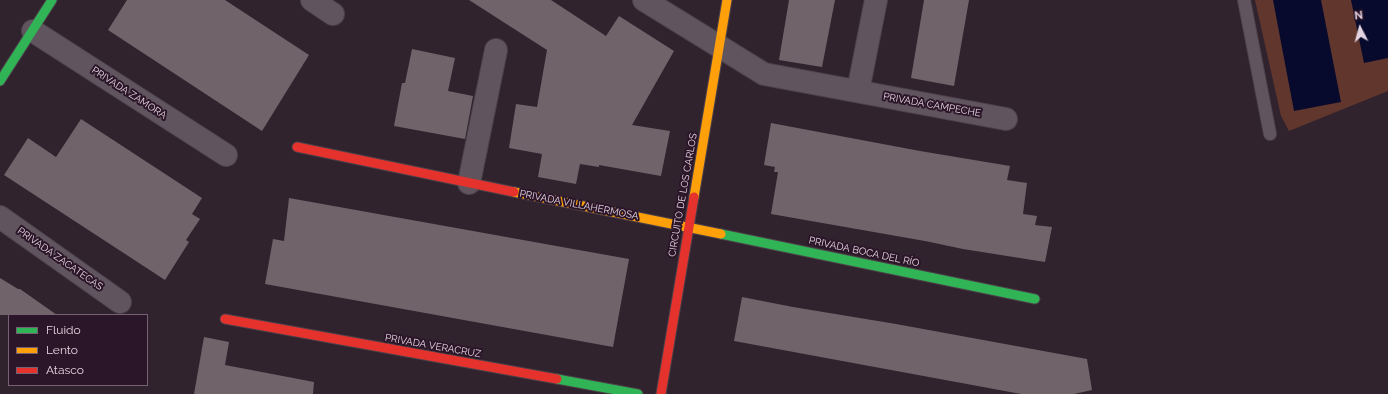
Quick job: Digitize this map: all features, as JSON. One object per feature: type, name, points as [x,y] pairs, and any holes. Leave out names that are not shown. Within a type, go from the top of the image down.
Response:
[{"type":"street","points":[[1,78],[52,0]]},
{"type":"street","points":[[312,0],[333,14]]},
{"type":"street","name":"PRIVADA CAMPECHE","points":[[644,0],[764,74],[1006,119]]},
{"type":"street","name":"CIRCUITO DE LOS CARLOS","points":[[661,394],[727,0]]},
{"type":"street","points":[[858,91],[876,0]]},
{"type":"street","name":"PRIVADA ZAMORA","points":[[33,31],[226,155]]},
{"type":"street","points":[[469,183],[496,50]]},
{"type":"street","name":"PRIVADA VILLAHERMOSA","points":[[298,147],[689,227]]},
{"type":"street","name":"PRIVADA ZACATECAS","points":[[0,217],[120,302]]},
{"type":"street","name":"PRIVADA BOCA DEL RÍO","points":[[689,227],[1034,299]]},
{"type":"street","name":"PRIVADA VERACRUZ","points":[[225,319],[638,394]]},
{"type":"lane","points":[[1244,0],[1270,134]]},
{"type":"shaded area","points":[[1255,0],[1388,0],[1388,91],[1289,131],[1281,116]]},
{"type":"water","points":[[1273,0],[1321,0],[1341,102],[1294,111]]},
{"type":"water","points":[[1351,0],[1388,0],[1388,58],[1364,63]]},
{"type":"building","points":[[127,0],[225,0],[309,55],[262,131],[108,30]]},
{"type":"building","points":[[469,0],[551,0],[606,36],[619,16],[674,51],[632,125],[670,131],[661,176],[599,165],[599,167],[580,164],[576,184],[538,177],[542,154],[509,148],[516,104],[537,107],[547,50]]},
{"type":"building","points":[[789,0],[835,0],[822,67],[779,60]]},
{"type":"building","points":[[924,0],[969,0],[954,86],[911,78]]},
{"type":"building","points":[[412,49],[455,58],[448,91],[473,96],[465,139],[394,126],[402,83],[405,83]]},
{"type":"building","points":[[81,119],[202,198],[192,214],[200,219],[186,240],[189,242],[165,280],[4,175],[28,138],[56,157]]},
{"type":"building","points":[[771,123],[1010,166],[1007,180],[1027,183],[1023,214],[1037,216],[1035,225],[1052,227],[1045,262],[963,249],[771,214],[778,172],[774,172],[775,167],[764,165]]},
{"type":"building","points":[[289,198],[629,259],[613,347],[265,284],[273,239],[284,241]]},
{"type":"building","points":[[0,278],[20,289],[56,314],[8,314],[0,315]]},
{"type":"building","points":[[742,297],[1087,359],[1092,390],[1074,394],[1021,394],[734,341]]},
{"type":"building","points":[[204,337],[229,342],[225,365],[314,382],[313,394],[194,394]]},
{"type":"traffic: fast","points":[[0,81],[52,0]]},
{"type":"traffic: fast","points":[[721,234],[1035,299]]},
{"type":"traffic: fast","points":[[557,379],[638,394]]},
{"type":"traffic: slow","points":[[694,197],[727,0]]},
{"type":"traffic: slow","points":[[514,192],[721,234]]},
{"type":"traffic: jam","points":[[297,147],[514,192]]},
{"type":"traffic: jam","points":[[661,394],[694,197]]},
{"type":"traffic: jam","points":[[225,319],[557,379]]}]
